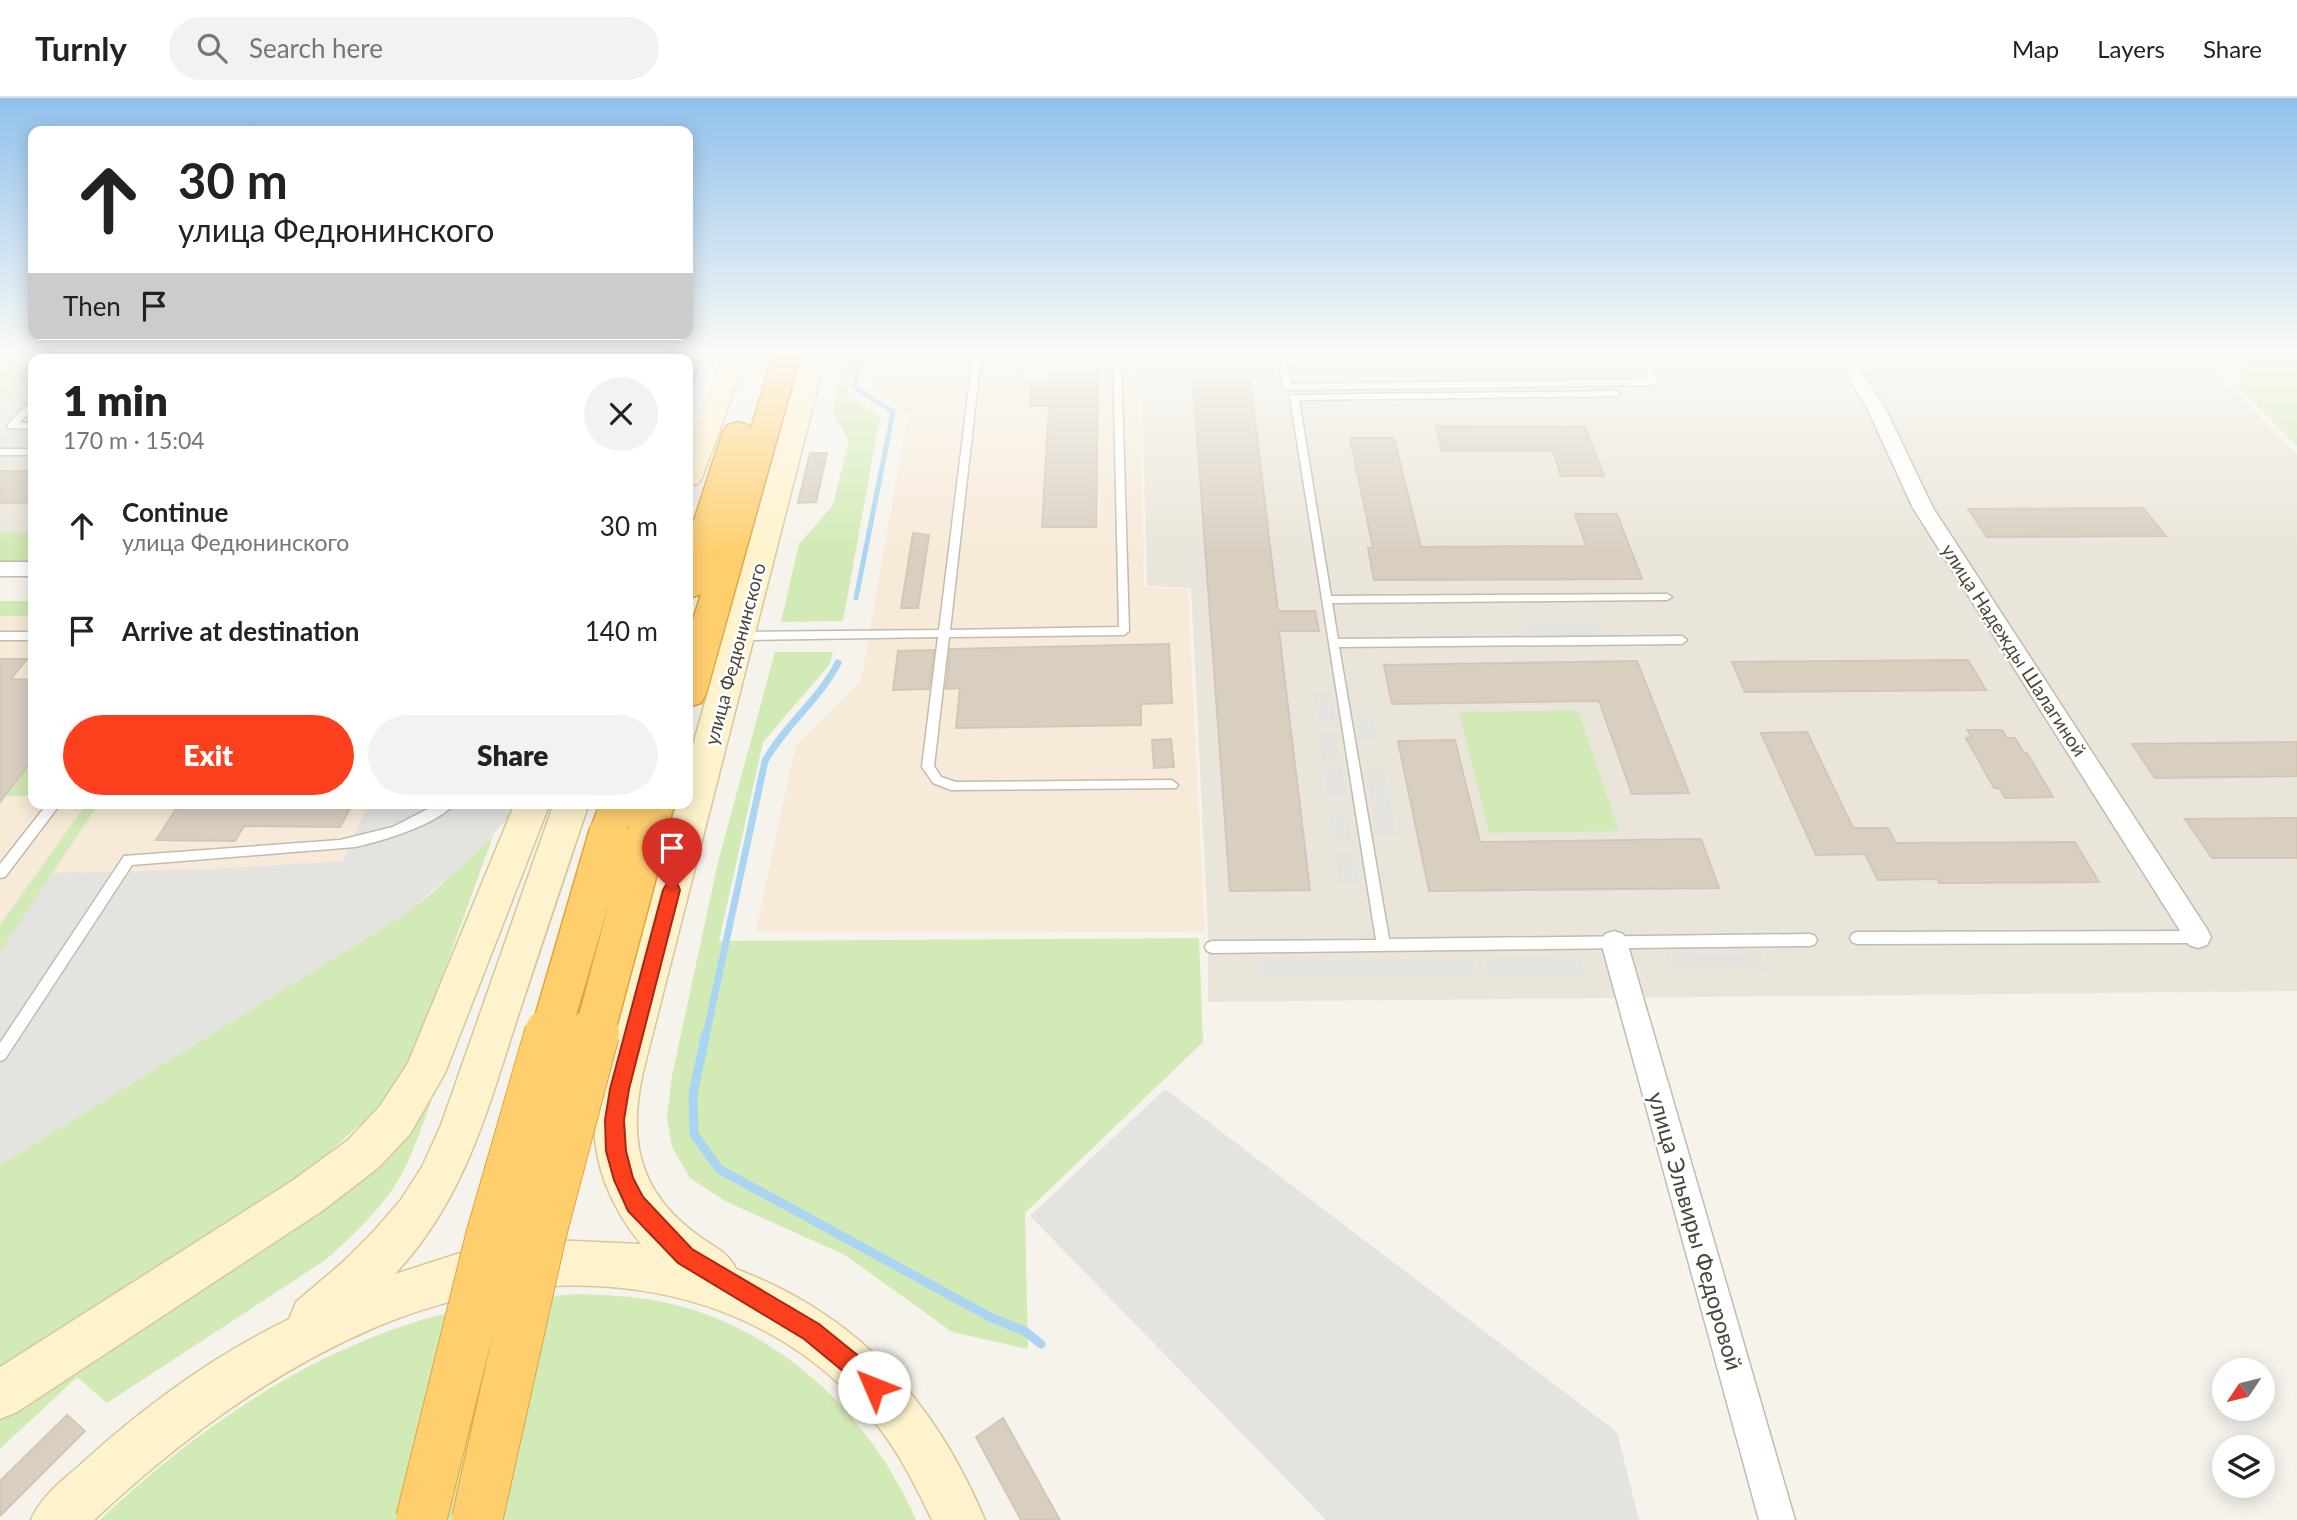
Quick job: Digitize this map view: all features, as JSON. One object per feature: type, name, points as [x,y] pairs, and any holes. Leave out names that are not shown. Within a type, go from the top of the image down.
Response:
[{"type":"highway","points":[[693,572],[741,421]]},
{"type":"highway","name":"улица Федюнинского","points":[[693,678],[768,421]]},
{"type":"highway","points":[[421,1520],[494,1224],[633,818]]},
{"type":"highway","points":[[477,1520],[633,818]]},
{"type":"main road","points":[[693,464],[709,421]]},
{"type":"main road","name":"улица Федюнинского","points":[[760,1301],[685,1256],[635,1204],[624,1180],[616,1151],[614,1120],[630,1042],[797,421]]},
{"type":"main road","points":[[0,1395],[307,1196],[363,1154],[395,1120],[424,1073],[531,809]]},
{"type":"main road","points":[[63,1513],[153,1433],[328,1306],[376,1262],[428,1199],[446,1163],[570,809]]},
{"type":"main road","points":[[222,1384],[287,1344],[352,1313],[415,1289],[478,1272],[551,1263],[598,1262],[655,1268],[709,1281],[760,1301],[811,1331],[858,1370],[890,1404],[937,1473],[959,1520]]},
{"type":"street","points":[[702,421],[702,438]]},
{"type":"street","name":"улица Надежды Шалагиной","points":[[1882,421],[1923,508],[2198,937]]},
{"type":"street","points":[[0,569],[28,569]]},
{"type":"street","name":"улица Эльвиры Федоровой","points":[[1614,942],[1777,1520]]},
{"type":"lane","points":[[16,421],[11,426],[28,426]]},
{"type":"lane","points":[[969,421],[928,767],[937,780],[955,787],[1172,785]]},
{"type":"lane","points":[[741,636],[1124,631],[1119,421]]},
{"type":"lane","points":[[1298,421],[1383,944]]},
{"type":"lane","points":[[0,452],[28,452]]},
{"type":"lane","points":[[1326,600],[1667,597]]},
{"type":"lane","points":[[0,636],[28,636]]},
{"type":"lane","points":[[1333,643],[1682,640]]},
{"type":"lane","points":[[0,873],[49,809]]},
{"type":"lane","points":[[0,1055],[128,860],[340,845],[369,840],[397,830],[437,809]]},
{"type":"lane","points":[[1857,939],[2198,937]]},
{"type":"lane","points":[[1212,947],[1810,940]]},
{"type":"shaded area","points":[[0,421],[28,421],[28,564],[0,564]]},
{"type":"shaded area","points":[[0,421],[16,421],[12,426],[28,426],[28,459],[0,459],[0,438],[11,427],[0,426]]},
{"type":"shaded area","points":[[907,421],[1141,421],[1144,587],[1188,589],[1205,932],[756,931],[795,747],[861,681]]},
{"type":"shaded area","points":[[1143,421],[2264,421],[2297,454],[2297,991],[1208,1002],[1208,933],[1191,588],[1147,586]]},
{"type":"shaded area","points":[[0,605],[28,605],[28,809],[512,809],[493,836],[470,859],[0,1165]]},
{"type":"shaded area","points":[[1599,624],[1602,635],[1525,635],[1522,625]]},
{"type":"shaded area","points":[[1314,693],[1331,693],[1335,720],[1318,720]]},
{"type":"shaded area","points":[[1355,714],[1372,714],[1377,741],[1359,741]]},
{"type":"shaded area","points":[[1318,732],[1336,732],[1340,759],[1322,760]]},
{"type":"shaded area","points":[[1324,768],[1342,768],[1346,797],[1328,798]]},
{"type":"shaded area","points":[[1366,769],[1384,769],[1396,835],[1377,835]]},
{"type":"shaded area","points":[[366,809],[513,809],[509,817],[470,859],[402,916],[0,1165],[0,952],[52,873],[217,869],[343,861]]},
{"type":"shaded area","points":[[1329,810],[1347,810],[1351,840],[1333,841]]},
{"type":"shaded area","points":[[1335,851],[1354,851],[1359,884],[1340,884]]},
{"type":"shaded area","points":[[1761,953],[1767,970],[1671,970],[1665,954]]},
{"type":"shaded area","points":[[1580,958],[1585,976],[1488,976],[1485,959]]},
{"type":"shaded area","points":[[1473,959],[1477,975],[1260,977],[1259,961]]},
{"type":"shaded area","points":[[1165,1089],[1617,1432],[1639,1520],[1326,1520],[1030,1216]]},
{"type":"green space","points":[[838,421],[879,421],[843,621],[781,622],[799,544],[833,505],[849,441]]},
{"type":"green space","points":[[2272,421],[2297,421],[2297,446]]},
{"type":"green space","points":[[0,533],[28,533],[28,562],[0,563]]},
{"type":"green space","points":[[0,601],[28,601],[28,616],[0,616]]},
{"type":"green space","points":[[775,652],[833,652],[830,664],[763,742],[719,941],[1199,938],[1203,1042],[1025,1213],[1028,1349],[952,1332],[845,1255],[725,1201],[690,1178],[672,1147],[667,1117],[672,1076],[718,862]]},
{"type":"green space","points":[[1578,710],[1619,831],[1489,833],[1459,712]]},
{"type":"green space","points":[[28,766],[28,796],[5,796]]},
{"type":"green space","points":[[83,809],[95,809],[0,952],[0,925]]},
{"type":"green space","points":[[493,836],[413,1057],[375,1111],[300,1178],[0,1367],[0,1165],[402,916],[434,891]]},
{"type":"green space","points":[[432,1099],[399,1180],[359,1229],[324,1261],[107,1403],[77,1377],[0,1449],[0,1415],[395,1138]]},
{"type":"green space","points":[[579,1294],[653,1300],[697,1311],[738,1328],[776,1350],[812,1377],[844,1408],[872,1443],[896,1480],[916,1520],[100,1520],[169,1459],[207,1431],[285,1379],[326,1358],[412,1323],[453,1312],[536,1297]]},
{"type":"building","points":[[1048,421],[1097,421],[1096,527],[1042,527]]},
{"type":"building","points":[[1196,421],[1255,421],[1278,611],[1315,611],[1319,631],[1279,631],[1310,890],[1230,891]]},
{"type":"building","points":[[1436,426],[1585,427],[1604,476],[1561,476],[1553,451],[1442,451]]},
{"type":"building","points":[[1350,438],[1394,438],[1421,547],[1586,546],[1575,514],[1617,514],[1642,579],[1374,580],[1368,548],[1373,548]]},
{"type":"building","points":[[810,453],[827,453],[816,502],[798,503]]},
{"type":"building","points":[[0,471],[28,471],[28,503],[0,503]]},
{"type":"building","points":[[2143,508],[2166,536],[1987,537],[1968,509]]},
{"type":"building","points":[[913,533],[929,535],[918,608],[901,608]]},
{"type":"building","points":[[1169,644],[1172,703],[1141,704],[1141,725],[956,728],[960,688],[946,689],[950,649]]},
{"type":"building","points":[[934,650],[929,689],[893,690],[898,651]]},
{"type":"building","points":[[0,659],[27,659],[11,679],[28,680],[28,766],[0,802]]},
{"type":"building","points":[[1968,660],[1986,690],[1745,692],[1732,662]]},
{"type":"building","points":[[1637,661],[1689,793],[1632,794],[1599,701],[1392,704],[1384,665]]},
{"type":"building","points":[[1967,730],[2002,730],[2007,738],[2015,738],[2053,797],[2005,798],[1999,788],[1994,788],[1966,738],[1972,737]]},
{"type":"building","points":[[1807,732],[1853,828],[1888,828],[1896,843],[2075,842],[2099,882],[1939,883],[1937,879],[1878,880],[1865,854],[1816,855],[1761,733]]},
{"type":"building","points":[[1171,739],[1174,767],[1154,768],[1152,740]]},
{"type":"building","points":[[1455,740],[1480,842],[1701,839],[1719,888],[1429,891],[1398,741]]},
{"type":"building","points":[[2297,742],[2297,776],[2155,778],[2132,744]]},
{"type":"building","points":[[176,809],[350,809],[340,827],[244,826],[235,841],[156,840]]},
{"type":"building","points":[[2297,818],[2297,858],[2212,858],[2185,819]]},
{"type":"building","points":[[67,1415],[85,1431],[0,1516],[0,1481]]},
{"type":"building","points":[[1003,1418],[1060,1520],[1021,1520],[976,1437]]},
{"type":"waterway","points":[[856,598],[891,421]]},
{"type":"waterway","points":[[706,1035],[765,761],[838,663]]},
{"type":"waterway","points":[[706,1033],[693,1094],[694,1134],[719,1169],[990,1317],[1026,1332],[1041,1344]]},
{"type":"route","points":[[672,890],[619,1089],[614,1120],[616,1151],[624,1180],[635,1204],[685,1256],[811,1331],[874,1387]]}]
